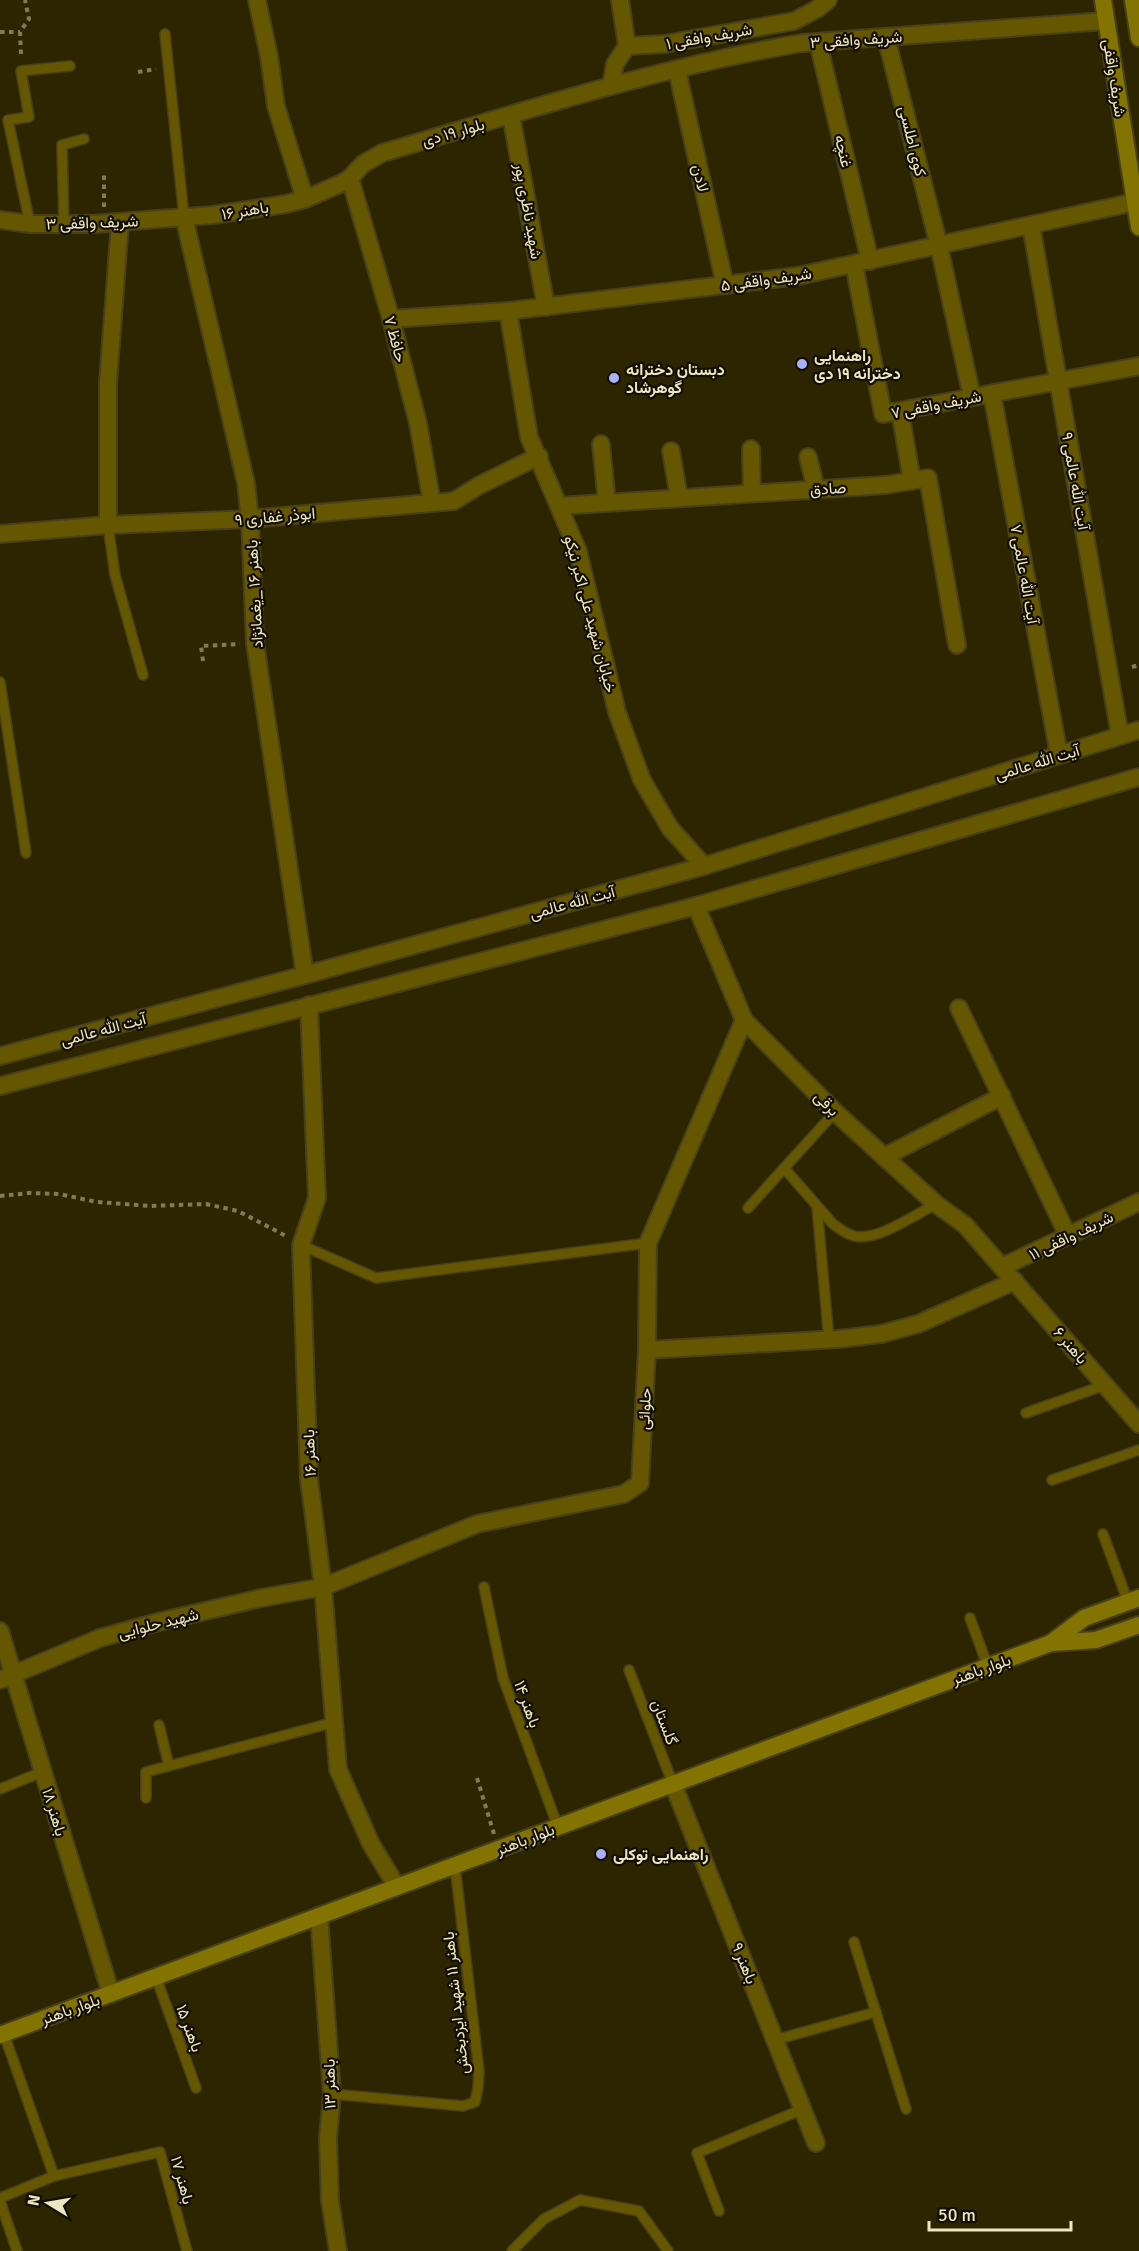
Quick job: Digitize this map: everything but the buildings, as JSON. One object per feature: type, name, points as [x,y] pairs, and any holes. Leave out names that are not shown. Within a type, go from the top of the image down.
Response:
[{"type":"main road","name":"شریف واقفی","points":[[1103,0],[1137,201],[1139,226]]},
{"type":"main road","name":"شریف واقفی","points":[[1133,0],[1139,38]]},
{"type":"main road","name":"بلوار باهنر","points":[[2,2035],[1051,1643],[1084,1618],[1133,1600]]},
{"type":"main road","name":"بلوار باهنر","points":[[1051,1643],[1096,1640],[1139,1625]]},
{"type":"street","points":[[257,0],[269,56],[276,106],[305,199]]},
{"type":"street","points":[[611,86],[615,64],[627,46],[620,0]]},
{"type":"street","name":"شریف وافقی ۱","points":[[627,46],[665,44],[794,21],[817,9],[828,0]]},
{"type":"street","name":"شریف وافقی ۳","points":[[611,86],[762,50],[818,42],[1106,21]]},
{"type":"street","name":"کوی اطلسی","points":[[886,37],[939,246],[972,398]]},
{"type":"street","name":"غنچه","points":[[818,42],[862,262]]},
{"type":"street","name":"لادن","points":[[676,70],[725,285]]},
{"type":"street","name":"بلوار ۱۹ دی","points":[[305,199],[350,178],[363,164],[382,153],[611,86]]},
{"type":"street","name":"شهید ناظری پور","points":[[511,115],[546,307]]},
{"type":"street","name":"حافظ ۷","points":[[350,178],[418,423],[432,503]]},
{"type":"street","name":"باهنر ۱۶","points":[[184,217],[223,214],[305,199]]},
{"type":"street","name":"شریف واقفی ۵","points":[[391,319],[546,307],[798,276],[1137,201]]},
{"type":"street","name":"شریف واقفی ۳","points":[[0,220],[30,224],[64,224],[184,217]]},
{"type":"street","name":"باهنر ۱۶ _یغمانژاد","points":[[184,217],[243,472],[250,519],[255,644],[305,975]]},
{"type":"street","points":[[108,525],[108,383],[112,223]]},
{"type":"street","name":"آیت الله عالمی ۹","points":[[1031,225],[1120,736]]},
{"type":"street","name":"شریف واقفی ۷","points":[[862,262],[883,414],[1139,366]]},
{"type":"street","name":"خیابان شهید علی اکبر نیکو","points":[[508,311],[529,437],[578,551],[617,712],[642,780],[670,828],[704,866]]},
{"type":"street","name":"آیت الله عالمی ۷","points":[[992,393],[1059,755]]},
{"type":"street","points":[[900,411],[912,481],[928,478],[957,645]]},
{"type":"street","points":[[601,444],[607,503]]},
{"type":"street","points":[[751,449],[752,493]]},
{"type":"street","points":[[671,451],[680,498]]},
{"type":"street","name":"ابوذر غفاری ۹","points":[[0,534],[108,525],[250,519],[454,501],[478,486],[538,456]]},
{"type":"street","points":[[808,457],[816,489]]},
{"type":"street","name":"صادق","points":[[559,506],[886,485],[912,481]]},
{"type":"street","name":"آیت الله عالمی","points":[[0,1056],[704,866],[1139,730]]},
{"type":"street","name":"آیت الله عالمی","points":[[0,1086],[696,906],[1139,777]]},
{"type":"street","name":"برقی","points":[[696,906],[744,1020],[835,1112],[936,1204],[965,1225],[1002,1268]]},
{"type":"street","name":"باهنر ۱۶","points":[[309,1005],[317,1198],[301,1245],[309,1479],[323,1587],[338,1769],[370,1844],[397,1887]]},
{"type":"street","points":[[959,1008],[1068,1236]]},
{"type":"street","name":"حلوائی","points":[[323,1587],[477,1524],[624,1494],[640,1483],[647,1350],[648,1243],[744,1020]]},
{"type":"street","points":[[884,1157],[1002,1096]]},
{"type":"street","name":"شریف واقفی ۱۱","points":[[1002,1268],[1139,1202]]},
{"type":"street","name":"باهنر ۶","points":[[1002,1268],[1139,1424]]},
{"type":"street","points":[[647,1350],[829,1340],[881,1334],[918,1324],[1015,1281]]},
{"type":"street","name":"شهید حلوایی","points":[[6,1677],[100,1638],[173,1618],[323,1587]]},
{"type":"street","name":"باهنر ۱۸","points":[[0,1631],[6,1677],[42,1772],[111,1994]]},
{"type":"street","name":"باهنر ۹","points":[[673,1784],[816,2143]]},
{"type":"street","name":"باهنر ۱۳","points":[[319,1916],[332,2094],[328,2138],[330,2190],[335,2244],[338,2251]]},
{"type":"lane","points":[[165,34],[184,217]]},
{"type":"lane","points":[[30,224],[8,120],[29,117],[21,71],[70,66]]},
{"type":"lane","points":[[64,224],[62,145],[84,139]]},
{"type":"lane","points":[[108,525],[115,575],[144,675]]},
{"type":"lane","points":[[0,682],[26,853]]},
{"type":"lane","points":[[748,1208],[835,1112]]},
{"type":"lane","points":[[784,1168],[817,1207],[842,1231],[855,1236],[875,1236],[936,1204]]},
{"type":"lane","points":[[817,1207],[829,1340]]},
{"type":"lane","points":[[301,1245],[376,1278],[648,1243]]},
{"type":"lane","points":[[1026,1413],[1105,1385]]},
{"type":"lane","points":[[1052,1480],[1139,1450]]},
{"type":"lane","points":[[1102,1534],[1133,1600]]},
{"type":"lane","name":"باهنر ۱۴","points":[[484,1587],[503,1678],[558,1827]]},
{"type":"lane","points":[[970,1618],[988,1667]]},
{"type":"lane","name":"گلستان","points":[[629,1670],[673,1784]]},
{"type":"lane","points":[[146,1798],[146,1772],[335,1722]]},
{"type":"lane","points":[[159,1725],[169,1766]]},
{"type":"lane","points":[[0,1789],[42,1772]]},
{"type":"lane","name":"باهنر ۱۱ شهید ایزدبخش","points":[[332,2094],[463,2106],[475,2102],[479,2070],[455,1866]]},
{"type":"lane","points":[[854,1942],[906,2109]]},
{"type":"lane","name":"باهنر ۱۵","points":[[156,1977],[196,2088]]},
{"type":"lane","points":[[775,2040],[876,2012]]},
{"type":"lane","points":[[2,2035],[54,2176]]},
{"type":"lane","points":[[720,2211],[697,2152],[803,2109]]},
{"type":"lane","name":"باهنر ۱۷","points":[[17,2251],[0,2199],[54,2176],[160,2152],[187,2251]]},
{"type":"lane","points":[[512,2251],[544,2219],[580,2200],[639,2211],[668,2251]]},
{"type":"path","points":[[21,54],[20,32],[29,19],[25,0]]},
{"type":"path","points":[[0,32],[20,32]]},
{"type":"path","points":[[104,173],[112,223]]},
{"type":"path","points":[[203,661],[201,646],[255,644]]},
{"type":"path","points":[[1132,667],[1139,665]]},
{"type":"path","points":[[0,1196],[30,1193],[59,1194],[97,1202],[150,1206],[206,1204],[238,1211],[301,1245]]},
{"type":"path","points":[[477,1778],[499,1849]]},
{"type":"place","name":"راهنمایی دخترانه ۱۹ دی","points":[[802,364]]},
{"type":"place","name":"دبستان دخترانه گوهرشاد","points":[[614,378]]},
{"type":"place","name":"راهنمایی توکلی","points":[[601,1854]]}]
